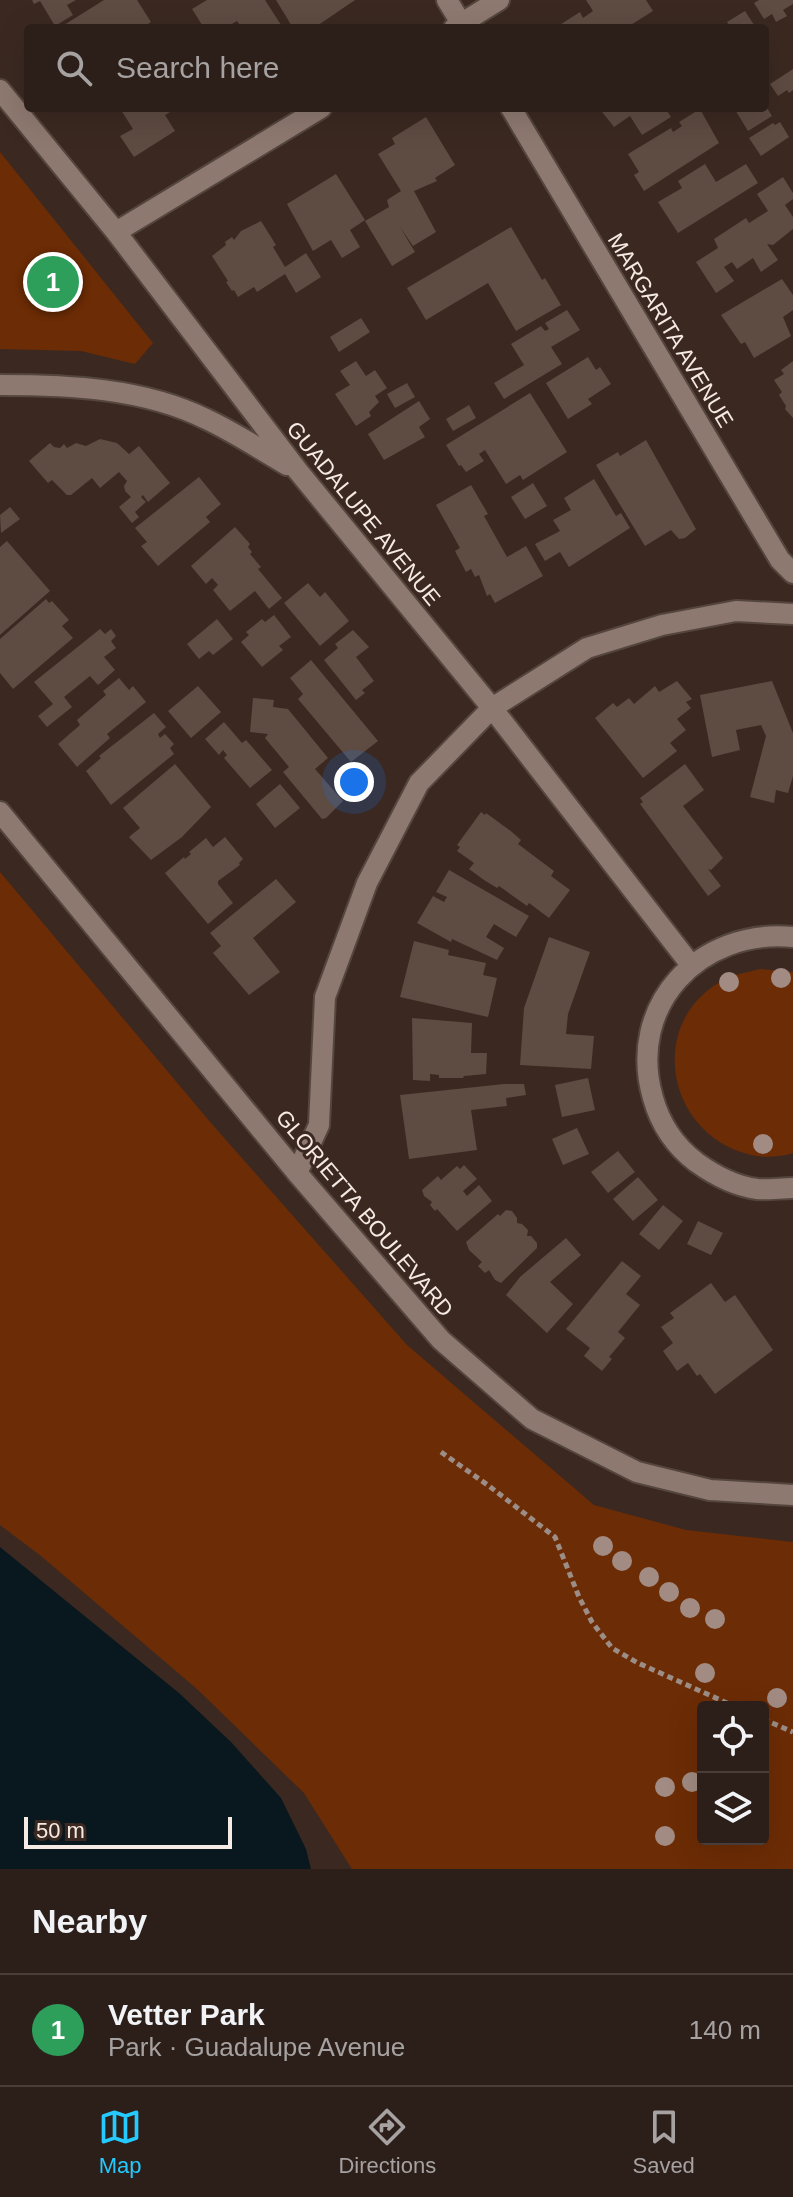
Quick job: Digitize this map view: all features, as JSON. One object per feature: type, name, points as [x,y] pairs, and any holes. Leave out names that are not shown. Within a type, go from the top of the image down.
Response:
[{"type":"street","points":[[447,0],[459,24]]},
{"type":"street","points":[[463,24],[499,0]]},
{"type":"street","name":"GUADALUPE AVENUE","points":[[0,90],[116,232],[298,471],[492,708],[691,965]]},
{"type":"street","points":[[116,232],[314,112]]},
{"type":"street","name":"MARGARITA AVENUE","points":[[513,112],[780,560],[793,573]]},
{"type":"street","points":[[0,385],[53,385],[129,393],[205,418],[298,471]]},
{"type":"street","points":[[297,1173],[319,1125],[325,997],[367,883],[419,783],[492,708],[587,648],[662,625],[736,611],[793,614]]},
{"type":"street","name":"GLORIETTA BOULEVARD","points":[[0,812],[297,1173],[441,1340],[532,1419],[637,1472],[710,1490],[793,1495]]},
{"type":"street","points":[[793,937],[766,934],[727,944],[691,965],[664,997],[649,1036],[647,1077],[659,1117],[683,1152],[716,1176],[756,1189],[793,1188]]},
{"type":"path","points":[[441,1452],[555,1537],[592,1622],[612,1648],[723,1701]]},
{"type":"path","points":[[769,1722],[793,1732]]},
{"type":"shaded area","points":[[0,152],[153,343],[135,364],[81,351],[0,349]]},
{"type":"shaded area","points":[[0,872],[211,1123],[407,1345],[594,1505],[686,1530],[793,1542],[793,1869],[352,1869],[304,1793],[197,1689],[41,1556],[0,1525]]},
{"type":"shaded area","points":[[760,969],[793,972],[793,1153],[775,1157],[744,1153],[716,1139],[695,1120],[681,1095],[675,1069],[677,1042],[686,1016],[704,994],[730,977]]},
{"type":"shaded area","points":[[0,1547],[179,1693],[231,1742],[281,1798],[306,1849],[311,1869],[0,1869]]},
{"type":"building","points":[[32,0],[76,0],[67,5],[73,15],[58,24],[54,24],[40,1],[34,4]]},
{"type":"building","points":[[104,0],[137,0],[151,22],[148,24],[66,24]]},
{"type":"building","points":[[207,0],[265,0],[280,24],[239,24],[237,21],[232,24],[201,24],[192,9]]},
{"type":"building","points":[[276,0],[355,0],[320,24],[291,24]]},
{"type":"building","points":[[586,0],[646,0],[653,11],[632,24],[561,24],[580,12],[583,18],[593,11]]},
{"type":"building","points":[[759,0],[793,0],[793,4],[783,10],[787,16],[776,22],[772,14],[764,19],[754,3]]},
{"type":"building","points":[[745,11],[753,24],[728,24]]},
{"type":"building","points":[[793,69],[793,90],[778,96],[770,84]]},
{"type":"building","points":[[769,111],[772,116],[748,131],[736,112]]},
{"type":"building","points":[[122,112],[170,112],[165,115],[175,131],[134,157],[120,136],[133,129]]},
{"type":"building","points":[[602,112],[668,112],[671,117],[642,135],[630,116],[614,127]]},
{"type":"building","points":[[695,112],[702,112],[719,143],[644,191],[634,175],[639,172],[628,154],[671,128],[673,132],[682,126],[679,122]]},
{"type":"building","points":[[426,117],[455,165],[435,178],[437,181],[414,191],[436,232],[413,246],[400,227],[415,252],[392,266],[365,221],[389,207],[387,200],[401,191],[378,154],[395,144],[392,138]]},
{"type":"building","points":[[780,122],[789,137],[761,156],[749,138]]},
{"type":"building","points":[[705,164],[716,182],[746,164],[758,183],[678,233],[658,202],[682,188],[678,181]]},
{"type":"building","points":[[336,174],[365,220],[350,230],[360,247],[342,258],[331,240],[313,251],[287,204]]},
{"type":"building","points":[[783,177],[793,193],[793,199],[785,205],[793,217],[793,229],[773,245],[767,244],[778,260],[761,272],[753,258],[737,269],[732,262],[724,267],[734,281],[716,293],[696,262],[718,248],[714,239],[746,218],[749,223],[768,211],[757,194]]},
{"type":"building","points":[[261,221],[285,267],[306,253],[321,277],[296,293],[285,274],[257,292],[254,287],[238,297],[212,256],[232,237],[234,240],[241,231]]},
{"type":"building","points":[[511,227],[542,280],[545,278],[561,305],[516,331],[488,283],[426,320],[407,288]]},
{"type":"building","points":[[782,279],[793,295],[793,310],[783,317],[791,336],[754,358],[745,342],[741,344],[721,315]]},
{"type":"building","points":[[567,310],[580,330],[551,347],[562,364],[504,399],[494,383],[524,365],[511,344],[541,326],[545,331],[549,329],[545,323]]},
{"type":"building","points":[[361,318],[370,332],[339,352],[330,337]]},
{"type":"building","points":[[588,357],[596,370],[600,367],[611,384],[588,399],[592,404],[568,419],[546,383]]},
{"type":"building","points":[[356,361],[366,376],[375,370],[387,388],[375,396],[379,402],[369,412],[371,416],[356,426],[335,394],[350,385],[340,371]]},
{"type":"building","points":[[793,361],[793,418],[785,409],[779,395],[782,392],[774,380],[784,374],[781,370]]},
{"type":"building","points":[[407,383],[415,397],[395,408],[387,394]]},
{"type":"building","points":[[530,393],[567,452],[523,480],[520,475],[506,484],[485,450],[479,454],[484,461],[466,472],[459,466],[446,445]]},
{"type":"building","points":[[419,401],[430,419],[419,427],[425,437],[384,460],[368,434]]},
{"type":"building","points":[[469,405],[476,418],[453,431],[446,419]]},
{"type":"building","points":[[100,439],[117,443],[129,454],[139,446],[170,483],[148,502],[143,495],[141,497],[146,502],[135,512],[139,517],[132,523],[119,507],[131,497],[125,491],[127,481],[119,472],[100,488],[92,478],[67,495],[52,480],[48,483],[29,461],[50,443],[60,448],[64,444],[67,448],[76,443],[86,446]]},
{"type":"building","points":[[646,440],[696,529],[679,539],[671,530],[645,546],[596,465],[618,452],[620,456]]},
{"type":"building","points":[[199,477],[221,504],[206,517],[210,522],[158,566],[141,546],[147,542],[135,528]]},
{"type":"building","points":[[594,479],[616,516],[621,513],[630,528],[569,567],[560,552],[545,561],[535,544],[560,531],[553,520],[571,510],[564,498]]},
{"type":"building","points":[[533,483],[547,506],[525,519],[511,497]]},
{"type":"building","points":[[471,485],[507,557],[526,546],[543,576],[495,603],[490,594],[487,596],[479,575],[475,577],[471,569],[466,572],[455,551],[460,548],[436,505]]},
{"type":"building","points":[[10,507],[20,519],[1,533],[0,515]]},
{"type":"building","points":[[235,527],[250,544],[250,554],[261,567],[258,569],[282,598],[269,609],[255,591],[230,611],[213,590],[218,585],[212,578],[206,584],[191,566]]},
{"type":"building","points":[[7,541],[50,591],[0,635],[0,547]]},
{"type":"building","points":[[308,583],[320,597],[325,592],[349,621],[320,646],[284,603]]},
{"type":"building","points":[[46,599],[49,603],[52,601],[69,620],[62,626],[73,638],[13,689],[0,673],[0,639]]},
{"type":"building","points":[[274,615],[291,637],[279,646],[283,650],[262,667],[241,642],[249,635],[246,632],[262,619],[265,622]]},
{"type":"building","points":[[217,619],[233,639],[213,655],[209,651],[199,659],[187,644]]},
{"type":"building","points":[[100,629],[105,634],[111,629],[116,636],[111,641],[116,648],[104,657],[115,670],[98,685],[90,676],[64,697],[72,707],[47,727],[38,716],[53,704],[34,682]]},
{"type":"building","points":[[353,630],[369,647],[356,657],[374,681],[362,690],[365,693],[356,700],[324,660],[338,648],[335,644]]},
{"type":"building","points":[[311,660],[378,741],[351,762],[298,699],[303,694],[290,678]]},
{"type":"building","points":[[119,678],[129,690],[133,686],[146,702],[107,734],[110,738],[77,767],[58,744],[80,725],[77,720],[106,695],[103,691]]},
{"type":"building","points":[[677,681],[692,699],[686,702],[691,708],[677,719],[686,730],[670,743],[677,751],[643,778],[595,718],[613,703],[617,707],[629,698],[634,704],[655,686],[659,692]]},
{"type":"building","points":[[772,681],[793,733],[793,776],[788,793],[776,790],[774,803],[750,797],[766,736],[761,725],[736,730],[740,750],[712,757],[700,695]]},
{"type":"building","points":[[198,686],[221,712],[191,738],[168,711]]},
{"type":"building","points":[[253,698],[274,700],[273,707],[288,709],[328,758],[315,769],[343,801],[326,818],[322,819],[283,772],[289,767],[265,738],[268,734],[250,732]]},
{"type":"building","points":[[154,713],[166,727],[158,734],[160,738],[165,734],[174,744],[170,748],[174,754],[111,805],[86,771],[101,758],[99,756]]},
{"type":"building","points":[[224,722],[242,743],[246,740],[272,770],[250,788],[224,758],[227,755],[223,750],[219,755],[205,739]]},
{"type":"building","points":[[175,764],[211,807],[182,837],[151,860],[129,837],[140,828],[123,808]]},
{"type":"building","points":[[685,764],[704,790],[683,806],[723,858],[711,870],[708,869],[721,886],[708,896],[640,804],[643,802],[640,798]]},
{"type":"building","points":[[280,784],[300,808],[275,828],[256,804]]},
{"type":"building","points":[[481,812],[512,832],[521,840],[518,844],[554,871],[551,876],[570,890],[549,918],[529,903],[527,906],[499,886],[497,888],[484,880],[469,869],[474,863],[457,851],[460,847],[457,845]]},
{"type":"building","points":[[225,837],[243,859],[240,865],[218,881],[233,903],[208,924],[165,873],[191,854],[189,852],[206,838],[213,847]]},
{"type":"building","points":[[449,870],[529,916],[516,937],[494,924],[486,937],[504,948],[497,960],[452,939],[451,942],[417,923],[433,896],[444,902],[447,897],[436,892]]},
{"type":"building","points":[[276,879],[296,902],[253,938],[280,972],[249,995],[213,953],[221,946],[210,933]]},
{"type":"building","points":[[549,937],[590,952],[568,1014],[566,1034],[594,1036],[591,1069],[520,1065],[524,1008]]},
{"type":"building","points":[[414,941],[449,950],[448,955],[486,963],[483,975],[497,978],[488,1017],[400,997]]},
{"type":"building","points":[[412,1018],[472,1023],[471,1053],[487,1053],[486,1074],[439,1078],[439,1075],[430,1074],[430,1081],[413,1080]]},
{"type":"building","points":[[588,1078],[595,1110],[562,1117],[555,1085]]},
{"type":"building","points":[[524,1084],[526,1095],[506,1098],[507,1106],[471,1110],[477,1150],[409,1159],[400,1095]]},
{"type":"building","points":[[577,1128],[589,1154],[563,1165],[552,1139]]},
{"type":"building","points":[[618,1151],[635,1172],[608,1193],[591,1172]]},
{"type":"building","points":[[464,1165],[477,1179],[463,1191],[467,1196],[479,1185],[492,1201],[457,1231],[437,1209],[435,1211],[422,1190],[438,1176],[441,1180],[457,1166],[460,1169]]},
{"type":"building","points":[[638,1177],[658,1200],[633,1221],[613,1199]]},
{"type":"building","points":[[663,1205],[683,1221],[659,1250],[639,1234]]},
{"type":"building","points":[[506,1210],[512,1211],[517,1223],[528,1230],[527,1236],[537,1243],[537,1248],[501,1283],[489,1270],[485,1273],[478,1266],[482,1262],[469,1250],[466,1242]]},
{"type":"building","points":[[698,1221],[723,1233],[711,1255],[687,1244]]},
{"type":"building","points":[[566,1238],[581,1255],[550,1282],[573,1304],[547,1333],[506,1295],[520,1277]]},
{"type":"building","points":[[622,1261],[641,1276],[626,1294],[640,1305],[618,1332],[625,1338],[602,1371],[584,1356],[590,1348],[566,1329]]},
{"type":"building","points":[[711,1283],[725,1302],[735,1295],[773,1350],[715,1394],[688,1363],[677,1371],[663,1351],[673,1343],[661,1327],[674,1318],[670,1313]]},
{"type":"place","name":"Vetter Park","points":[[53,282]]}]
